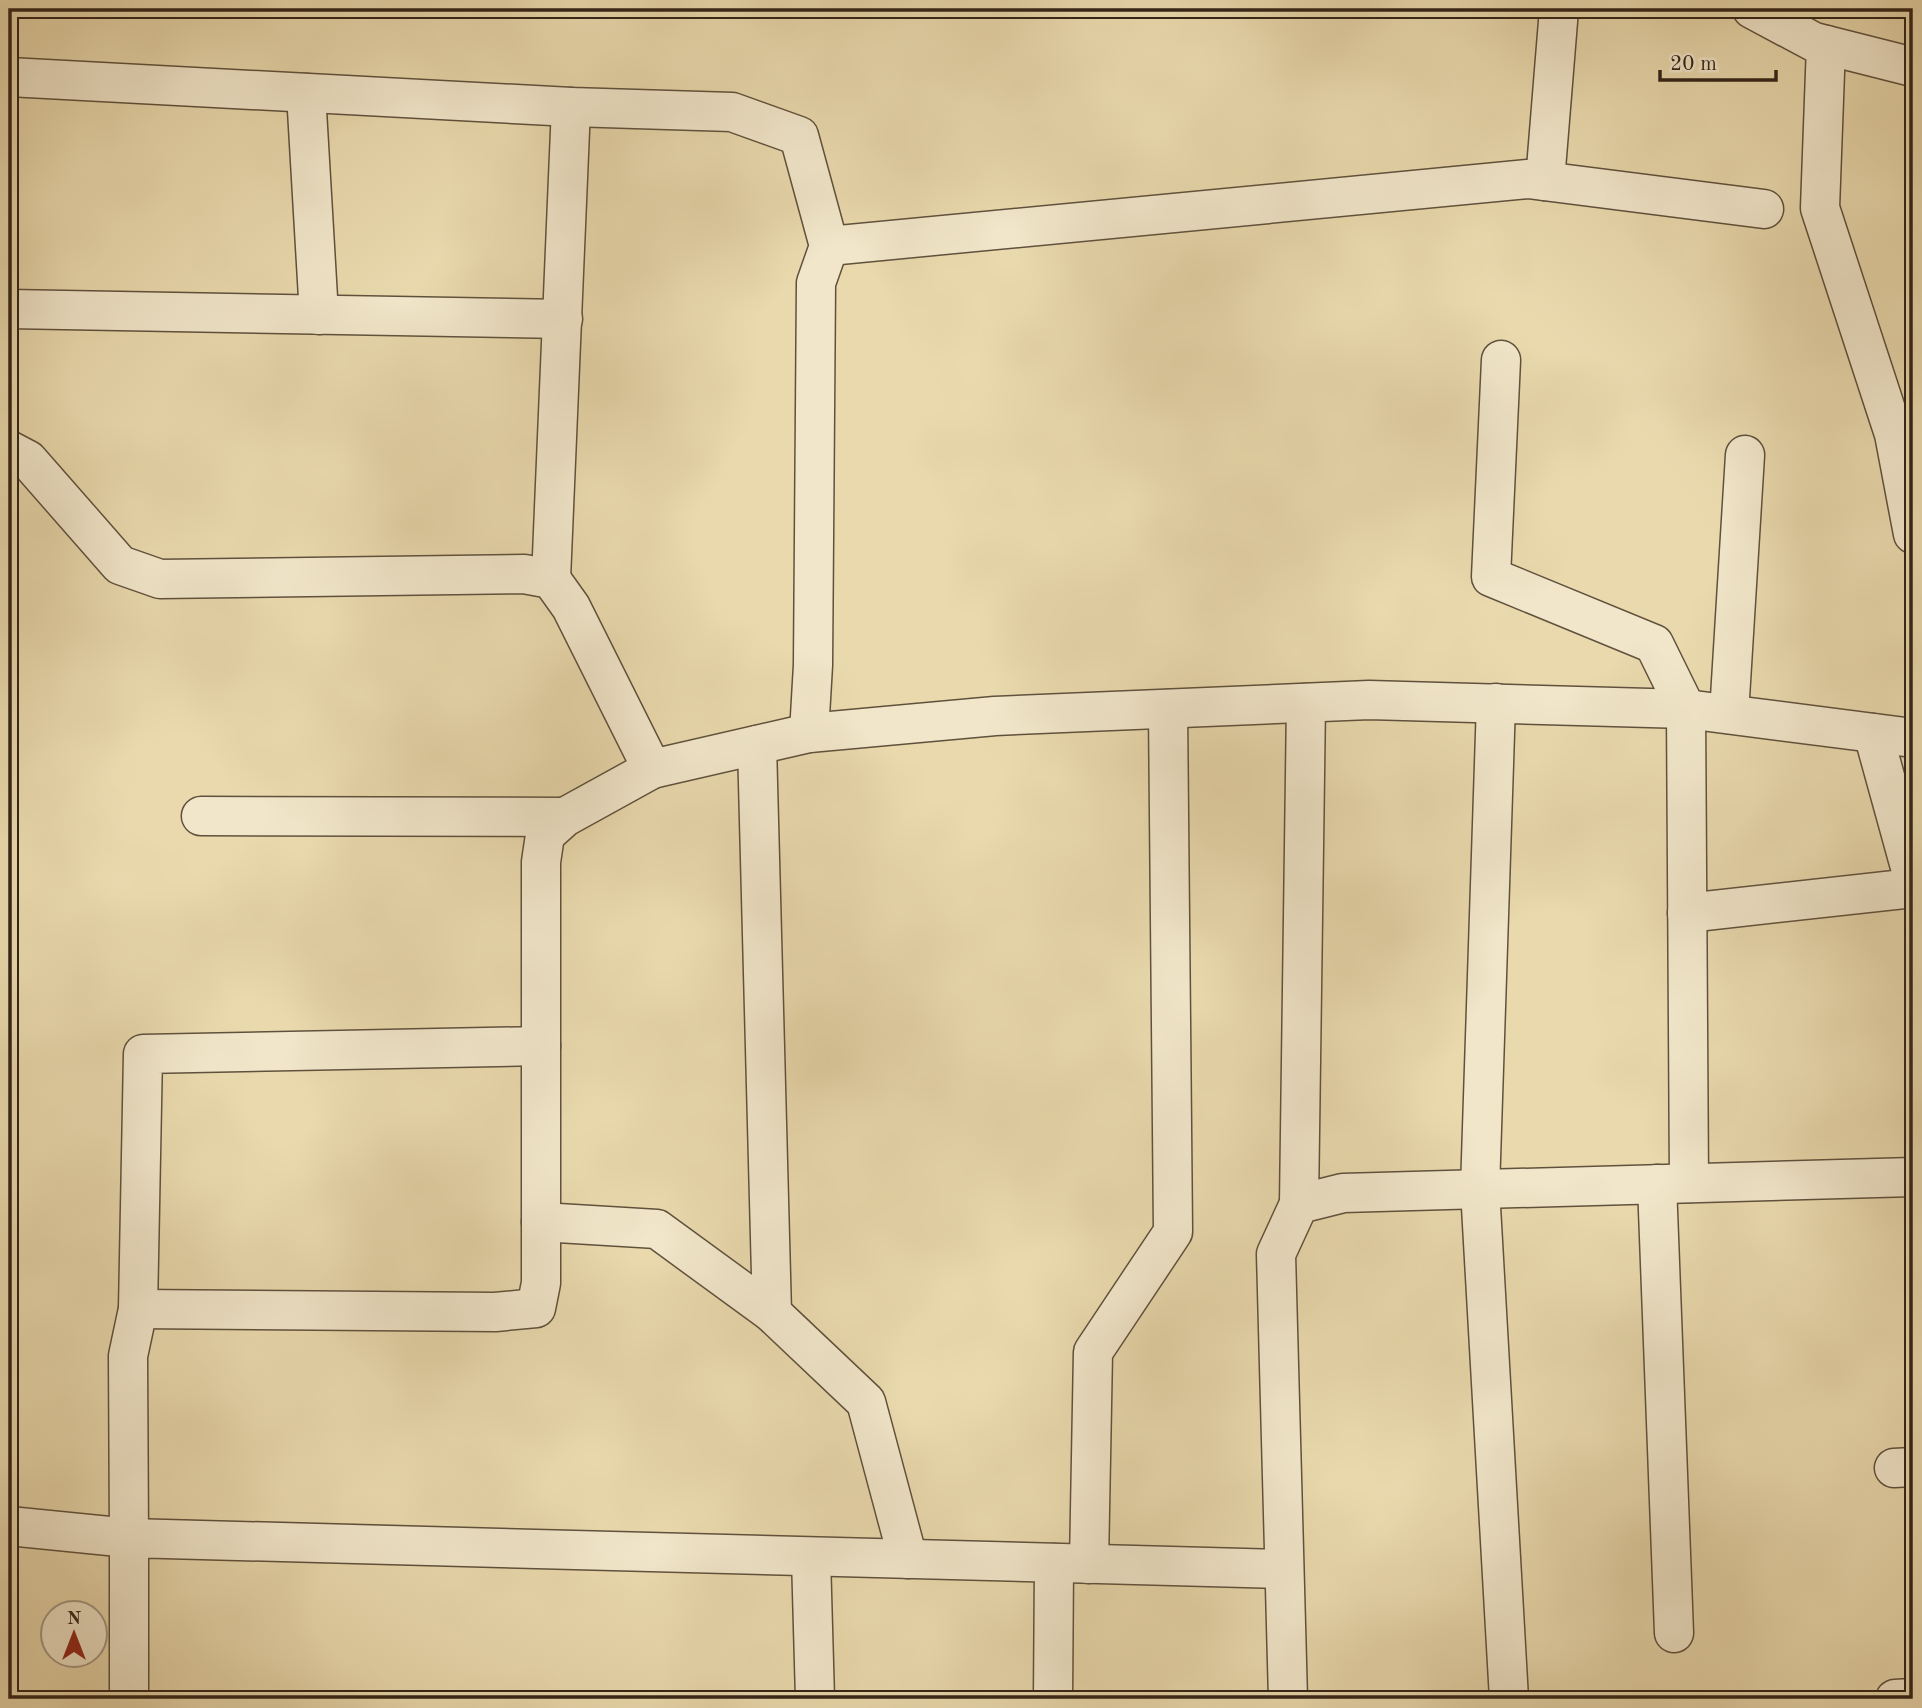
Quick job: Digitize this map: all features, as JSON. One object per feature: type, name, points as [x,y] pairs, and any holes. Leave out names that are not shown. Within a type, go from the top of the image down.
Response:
[{"type":"street","points":[[1545,181],[1559,9]]},
{"type":"street","points":[[1752,9],[1814,42],[1913,67]]},
{"type":"street","points":[[1826,45],[1820,208],[1894,434],[1913,534]]},
{"type":"street","points":[[9,77],[571,107],[732,112],[799,136],[829,246],[816,283],[813,665],[809,733]]},
{"type":"street","points":[[306,93],[319,315]]},
{"type":"street","points":[[571,107],[551,579],[571,607],[652,769]]},
{"type":"street","points":[[829,246],[1514,180],[1545,181],[1764,209]]},
{"type":"street","points":[[9,309],[563,319]]},
{"type":"street","points":[[1501,360],[1491,577],[1654,644],[1686,709],[1687,914],[1673,1184],[1674,1633]]},
{"type":"street","points":[[9,450],[28,460],[120,565],[160,579],[524,574],[551,579]]},
{"type":"street","points":[[1729,714],[1745,455]]},
{"type":"street","points":[[138,1309],[495,1312],[536,1308],[541,1283],[541,862],[545,835],[565,817],[652,769],[809,733],[995,716],[1368,700],[1686,709],[1913,737]]},
{"type":"street","points":[[1288,1699],[1276,1254],[1299,1204],[1306,703]]},
{"type":"street","points":[[1496,704],[1480,1189],[1509,1699]]},
{"type":"street","points":[[1053,1699],[1072,1563],[1093,1352],[1173,1232],[1168,709]]},
{"type":"street","points":[[1873,733],[1913,878]]},
{"type":"street","points":[[757,746],[772,1313]]},
{"type":"street","points":[[201,816],[565,817]]},
{"type":"street","points":[[1687,914],[1913,888]]},
{"type":"street","points":[[129,1699],[128,1356],[138,1309],[143,1054],[541,1046]]},
{"type":"street","points":[[1299,1204],[1343,1193],[1913,1177]]},
{"type":"street","points":[[541,1222],[657,1229],[772,1313],[866,1402],[908,1559]]},
{"type":"street","points":[[9,1526],[129,1538],[1284,1569]]},
{"type":"street","points":[[811,1557],[815,1699]]},
{"type":"street","points":[[1895,1699],[1913,1698]]}]
